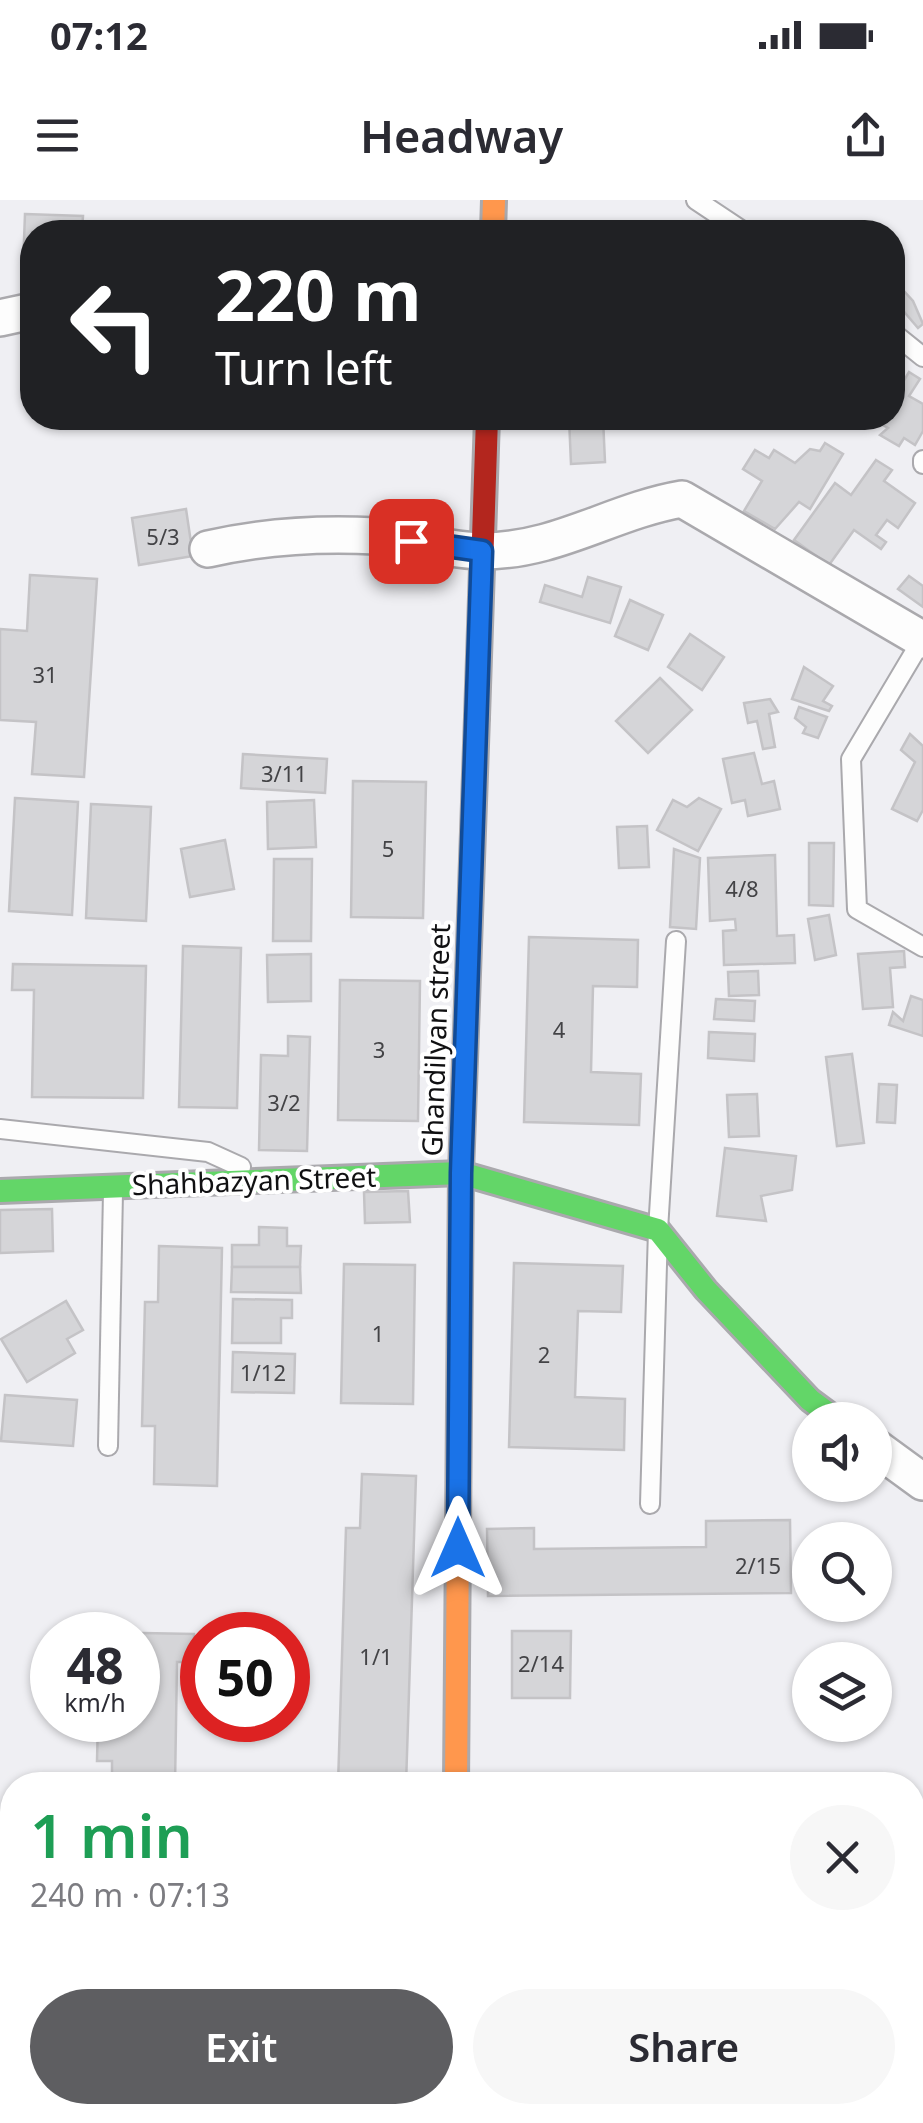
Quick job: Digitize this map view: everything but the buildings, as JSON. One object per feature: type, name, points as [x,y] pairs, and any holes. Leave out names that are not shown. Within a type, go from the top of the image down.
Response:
[{"type":"main road","name":"Ghandilyan street","points":[[456,1772],[461,1173],[487,430]]},
{"type":"main road","name":"Shahbazyan Street","points":[[0,1191],[461,1173],[658,1230]]},
{"type":"main road","points":[[658,1230],[706,1290],[816,1402]]},
{"type":"street","points":[[208,549],[246,540],[375,536],[482,551],[562,541],[640,506],[682,499],[923,639]]},
{"type":"street","points":[[892,1459],[923,1482]]},
{"type":"lane","points":[[696,200],[726,220]]},
{"type":"lane","points":[[923,639],[852,760],[858,908],[923,947]]},
{"type":"lane","points":[[650,1504],[658,1230],[676,941]]},
{"type":"lane","points":[[0,1129],[208,1152],[268,1180]]},
{"type":"lane","points":[[108,1446],[113,1186]]},
{"type":"traffic: fast","points":[[459,1409],[461,1173],[477,717]]},
{"type":"traffic: fast","points":[[0,1191],[461,1173],[658,1230],[706,1290],[813,1402]]},
{"type":"traffic: slow","points":[[493,220],[494,200]]},
{"type":"traffic: slow","points":[[456,1772],[459,1409]]},
{"type":"traffic: jam","points":[[477,717],[487,430]]},
{"type":"route","points":[[411,541],[482,551],[461,1173],[458,1548]]}]
